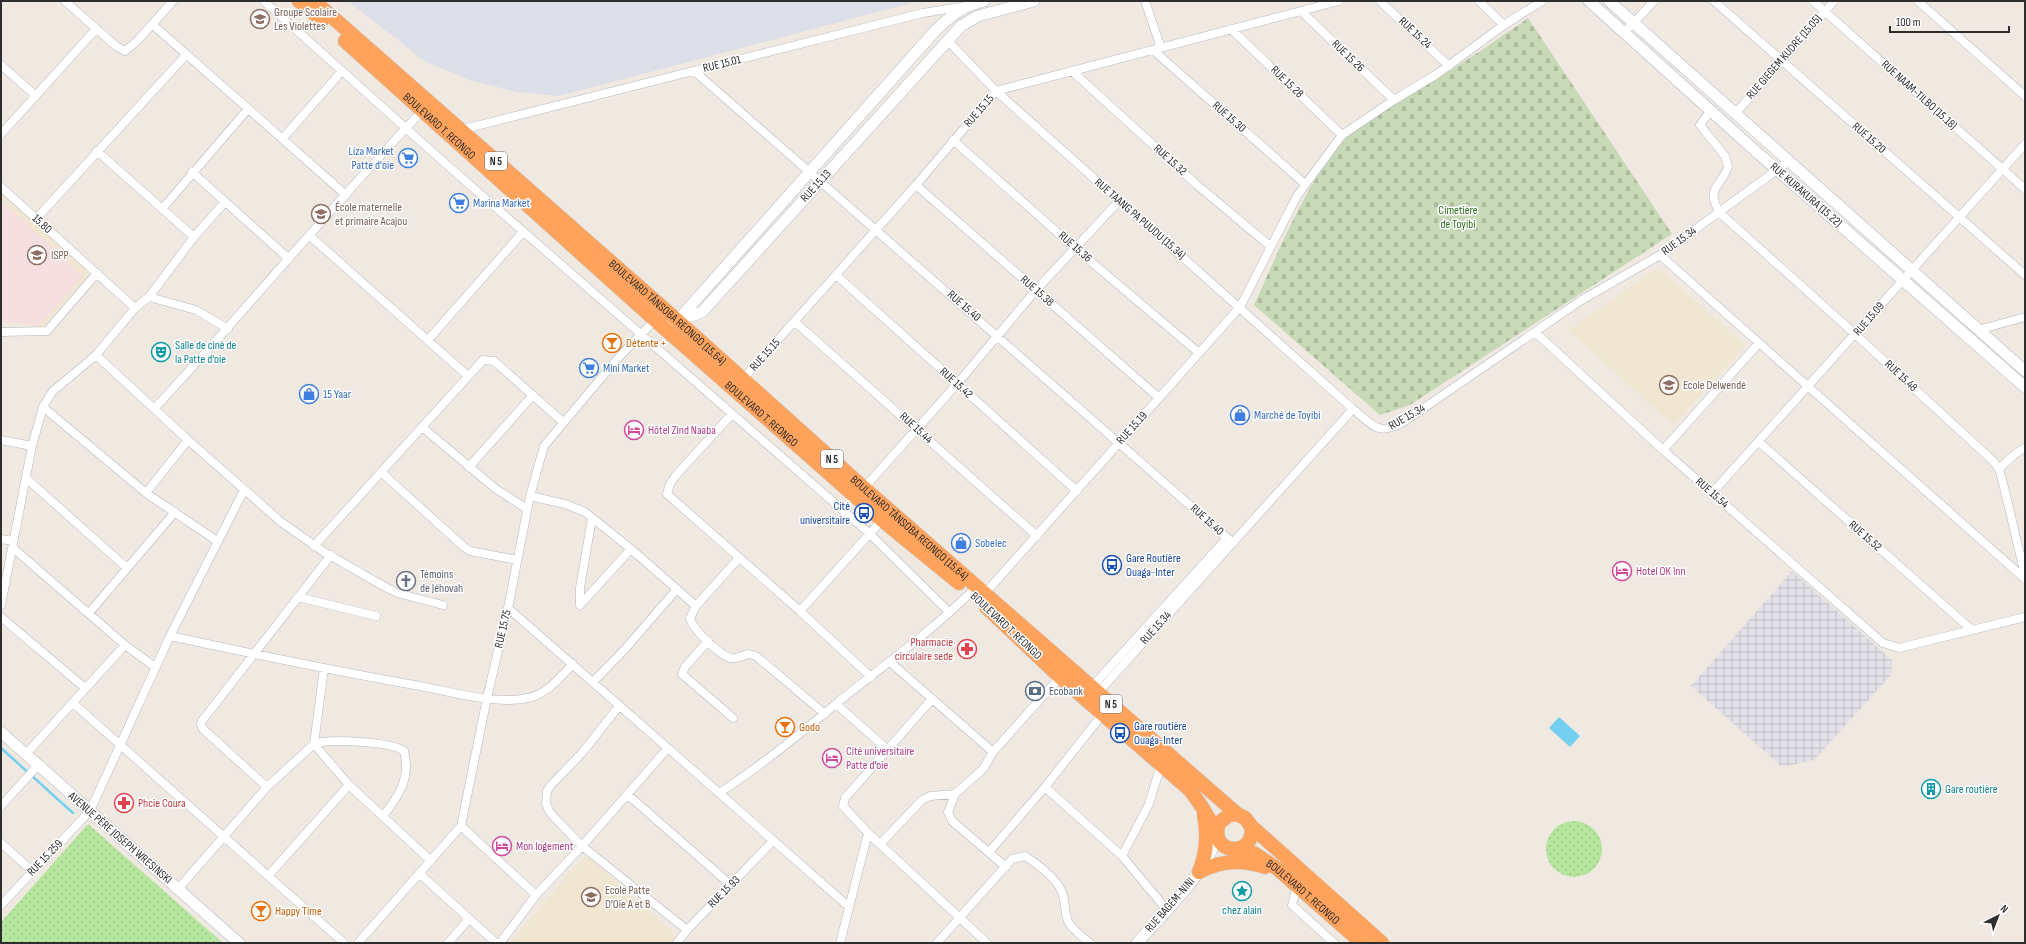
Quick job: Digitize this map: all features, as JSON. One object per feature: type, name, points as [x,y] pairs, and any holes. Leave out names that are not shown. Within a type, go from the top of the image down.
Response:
[{"type":"highway","name":"BOULEVARD T. REONGO","points":[[299,1],[655,320],[882,520],[978,593],[1060,677],[1091,695]]},
{"type":"highway","name":"BOULEVARD TÂNSOBA REONGO (15.64)","points":[[314,1],[678,321],[1091,695],[1238,814],[1245,818],[1251,826],[1382,943]]},
{"type":"highway","name":"N 5","points":[[1107,709],[1161,765],[1190,790],[1202,807],[1222,844],[1234,849]]},
{"type":"highway","points":[[1202,807],[1207,842],[1201,869],[1216,864],[1241,861],[1266,867],[1292,882]]},
{"type":"highway","points":[[1217,834],[1219,823],[1225,817],[1238,814]]},
{"type":"highway","points":[[1234,849],[1250,840],[1251,826]]},
{"type":"highway","name":"BOULEVARD T. REONGO","points":[[1234,849],[1260,857],[1292,882],[1362,943]]},
{"type":"main road","name":"RUE 15.01","points":[[966,6],[984,1]]},
{"type":"main road","points":[[946,40],[961,26],[978,16],[1034,1]]},
{"type":"main road","name":"RUE KURAKURA (15.22)","points":[[1589,1],[1778,170],[2025,387]]},
{"type":"main road","name":"RUE KURAKURA (15.22)","points":[[1609,1],[1788,162],[2025,371]]},
{"type":"main road","name":"RUE 15.13","points":[[678,321],[935,31],[948,18],[966,6]]},
{"type":"main road","name":"RUE 15.13","points":[[655,320],[678,321],[702,312],[946,40]]},
{"type":"main road","name":"AVENUE PÈRE JOSEPH WRESINSKI","points":[[1,732],[26,754],[33,771],[90,812],[239,943]]},
{"type":"main road","points":[[1201,869],[1214,848],[1217,834]]},
{"type":"main road","points":[[1201,869],[1219,854],[1234,849]]},
{"type":"main road","name":"RUE BAGEM-NINI","points":[[1137,943],[1201,869]]},
{"type":"street","points":[[65,1],[116,46],[125,50],[138,40],[173,1]]},
{"type":"street","points":[[264,1],[523,232],[870,534],[949,612]]},
{"type":"street","name":"RUE 15.30","points":[[1145,1],[1157,49],[1305,184]]},
{"type":"street","name":"RUE 15.15","points":[[742,379],[795,322],[916,185],[996,91],[1072,70],[1302,12],[1339,1]]},
{"type":"street","name":"RUE 15.24","points":[[1380,1],[1449,66]]},
{"type":"street","points":[[1479,1],[1504,25]]},
{"type":"street","name":"RUE 15.19","points":[[719,793],[758,767],[890,662],[949,612],[978,593],[1036,536],[1240,307],[1305,184],[1342,135],[1394,100],[1449,66],[1504,25],[1542,1]]},
{"type":"street","points":[[1624,33],[1654,1]]},
{"type":"street","name":"RUE 15.20","points":[[1714,1],[2025,275]]},
{"type":"street","name":"RUE NAAM-TILBO (15.18)","points":[[1813,1],[2025,189]]},
{"type":"street","name":"RUE GIEGEM KUDRE (15.05)","points":[[1735,114],[1834,1]]},
{"type":"street","points":[[1918,1],[2025,96]]},
{"type":"street","name":"RUE 15.01","points":[[460,130],[923,13],[966,6]]},
{"type":"street","name":"RUE 15.26","points":[[1302,12],[1394,100]]},
{"type":"street","points":[[152,24],[346,195]]},
{"type":"street","points":[[1,134],[96,29]]},
{"type":"street","name":"RUE 15.28","points":[[1231,29],[1342,135]]},
{"type":"street","name":"RUE TAANG PA PUUDU (15.34)","points":[[946,40],[996,91],[1353,409]]},
{"type":"street","points":[[36,219],[186,55]]},
{"type":"street","points":[[1,65],[36,96]]},
{"type":"street","name":"RUE 15.32","points":[[1072,70],[1196,184],[1271,246]]},
{"type":"street","points":[[282,138],[342,71]]},
{"type":"street","name":"RUE 15.40","points":[[694,71],[819,182],[876,229],[1120,442],[1230,540]]},
{"type":"street","points":[[162,209],[192,172],[248,109]]},
{"type":"street","points":[[1711,110],[1700,125],[1725,156],[1728,166],[1713,193],[1712,200],[1719,212]]},
{"type":"street","points":[[154,409],[228,329],[422,111]]},
{"type":"street","name":"RUE 15.36","points":[[953,140],[1075,248],[1199,353]]},
{"type":"street","name":"RUE 15.09","points":[[1712,493],[1808,388],[2001,168],[2025,144]]},
{"type":"street","points":[[97,151],[194,237]]},
{"type":"street","name":"RUE 15.34","points":[[1091,695],[1230,540],[1353,409],[1381,430],[1388,429],[1402,423],[1580,301],[1660,255],[1788,162]]},
{"type":"street","points":[[192,172],[289,259]]},
{"type":"street","name":"RUE 15.38","points":[[916,185],[1159,398]]},
{"type":"street","name":"15.80","points":[[1,187],[135,308]]},
{"type":"street","points":[[864,488],[916,428],[957,384],[1036,290],[1119,201]]},
{"type":"street","points":[[1,605],[27,479],[32,446],[43,407],[52,392],[96,355],[135,308],[149,297],[194,237],[225,202]]},
{"type":"street","name":"RUE 15.48","points":[[1719,212],[1856,334],[1992,460],[1999,469],[2025,575]]},
{"type":"street","points":[[428,340],[523,232]]},
{"type":"street","points":[[310,236],[468,376]]},
{"type":"street","points":[[1660,255],[1808,388],[2025,579]]},
{"type":"street","points":[[1,332],[47,332],[97,273]]},
{"type":"street","name":"RUE 15.42","points":[[836,275],[1077,490]]},
{"type":"street","points":[[149,297],[196,310],[228,329]]},
{"type":"street","points":[[1978,330],[2025,317]]},
{"type":"street","name":"RUE 15.75","points":[[363,941],[419,873],[461,826],[487,698],[508,608],[527,509],[544,446],[640,334],[655,320]]},
{"type":"street","name":"RUE 15.44","points":[[795,322],[1036,536]]},
{"type":"street","name":"RUE 15.54","points":[[1535,332],[1663,450],[1883,643],[1893,648],[1899,648],[1972,630]]},
{"type":"street","points":[[1663,450],[1759,344]]},
{"type":"street","points":[[96,355],[244,490],[281,522],[314,546],[397,593],[443,605]]},
{"type":"street","points":[[314,546],[483,360],[494,361],[564,422]]},
{"type":"street","points":[[469,467],[533,395]]},
{"type":"street","points":[[43,407],[146,493],[218,541]]},
{"type":"street","points":[[732,414],[677,474],[667,494],[800,611],[871,677]]},
{"type":"street","points":[[422,427],[496,489],[527,509]]},
{"type":"street","points":[[1,440],[32,446]]},
{"type":"street","points":[[146,493],[188,440]]},
{"type":"street","name":"RUE 15.52","points":[[1759,442],[1972,630]]},
{"type":"street","points":[[1999,469],[2015,454],[2025,448]]},
{"type":"street","points":[[381,472],[464,547],[470,550],[517,560]]},
{"type":"street","points":[[27,479],[127,568]]},
{"type":"street","points":[[90,812],[155,667],[244,490]]},
{"type":"street","points":[[530,496],[564,504],[585,512],[631,549],[696,606]]},
{"type":"street","points":[[89,613],[175,512]]},
{"type":"street","points":[[592,518],[580,588],[580,605],[631,549]]},
{"type":"street","points":[[800,611],[882,520]]},
{"type":"street","points":[[1,539],[13,544],[125,645],[155,667]]},
{"type":"street","points":[[267,787],[203,729],[201,725],[202,721],[256,654],[298,597],[331,556]]},
{"type":"street","points":[[739,558],[696,606],[690,618],[691,623],[708,642],[731,658],[738,658],[749,654],[756,656],[825,714]]},
{"type":"street","points":[[593,682],[626,648],[676,589]]},
{"type":"street","points":[[298,597],[376,616]]},
{"type":"street","points":[[508,608],[773,842],[848,906]]},
{"type":"street","points":[[1,617],[86,688]]},
{"type":"street","points":[[1972,630],[2025,617]]},
{"type":"street","points":[[170,636],[324,668],[487,698],[520,700],[538,696],[573,664]]},
{"type":"street","points":[[708,642],[685,667],[682,674],[732,718]]},
{"type":"street","points":[[26,754],[125,645]]},
{"type":"street","points":[[890,662],[993,752]]},
{"type":"street","points":[[324,668],[314,744],[349,785],[431,861]]},
{"type":"street","points":[[1006,867],[952,821],[948,812],[955,794],[982,769],[993,752],[1060,677]]},
{"type":"street","points":[[932,699],[843,801],[845,810],[958,918],[987,943]]},
{"type":"street","points":[[73,703],[344,943]]},
{"type":"street","points":[[836,704],[888,750]]},
{"type":"street","points":[[619,706],[582,753],[552,786],[545,797],[549,811],[582,846],[687,930]]},
{"type":"street","points":[[989,852],[1045,787],[1107,709]]},
{"type":"street","points":[[178,889],[267,787],[314,744],[327,740],[379,744],[399,747],[404,751],[407,769],[406,779],[400,793],[383,816]]},
{"type":"street","points":[[500,943],[536,895],[628,795],[667,749]]},
{"type":"street","points":[[1122,856],[1149,804],[1161,765]]},
{"type":"street","points":[[1,806],[33,771]]},
{"type":"street","points":[[268,876],[349,785]]},
{"type":"street","points":[[1045,787],[1122,856],[1167,910]]},
{"type":"street","points":[[880,844],[922,800],[930,796],[955,794]]},
{"type":"street","points":[[628,795],[731,885]]},
{"type":"street","name":"RUE 15.259","points":[[1,905],[90,812]]},
{"type":"street","points":[[461,826],[536,895]]},
{"type":"street","points":[[840,943],[848,906],[868,833]]},
{"type":"street","name":"RUE 15.93","points":[[677,943],[687,930],[773,842]]},
{"type":"street","points":[[1,843],[32,871]]},
{"type":"street","points":[[936,943],[1012,859],[1025,856],[1035,863],[1061,889],[1068,921],[1075,931],[1090,943]]},
{"type":"street","points":[[419,873],[496,943]]},
{"type":"street","points":[[1292,882],[1292,905],[1334,943]]},
{"type":"street","points":[[448,943],[469,919]]},
{"type":"shaded area","points":[[348,1],[919,1],[559,96],[517,92],[470,80],[426,62]]},
{"type":"shaded area","name":"ISPP","points":[[1,192],[88,269],[88,277],[42,328],[1,321]]},
{"type":"shaded area","name":"ISPP","points":[[1,201],[83,276],[38,326],[1,321]]},
{"type":"shaded area","name":"Ecole Delwendé","points":[[1658,268],[1745,346],[1673,425],[1568,330]]},
{"type":"shaded area","points":[[1792,571],[1892,660],[1891,675],[1814,760],[1781,766],[1691,686]]},
{"type":"shaded area","name":"Ecole Patte D'Oie A et B","points":[[586,855],[680,939],[677,943],[510,942]]},
{"type":"green space","name":"Cimetière de Toyibi","points":[[1528,18],[1672,234],[1410,405],[1380,415],[1254,305],[1284,239],[1307,194],[1333,153],[1348,136],[1367,119],[1460,64]]},
{"type":"green space","points":[[1574,821],[1585,823],[1594,829],[1600,838],[1602,849],[1600,860],[1594,869],[1585,875],[1574,877],[1563,875],[1554,869],[1548,860],[1546,849],[1548,838],[1554,829],[1563,823]]},
{"type":"green space","points":[[88,824],[223,943],[1,943],[1,922]]},
{"type":"water","points":[[1559,717],[1580,736],[1570,747],[1549,728]]},
{"type":"waterway","points":[[1,748],[73,813]]},
{"type":"place","name":"Groupe Scolaire Les Violettes","points":[[260,19]]},
{"type":"place","name":"Liza Market Patte d'oie","points":[[408,158]]},
{"type":"place","name":"Marina Market","points":[[459,203]]},
{"type":"place","name":"École maternelle et primaire Acajou","points":[[321,214]]},
{"type":"place","name":"ISPP","points":[[37,255]]},
{"type":"place","name":"Détente +","points":[[612,343]]},
{"type":"place","name":"Salle de ciné de la Patte d'oie","points":[[161,352]]},
{"type":"place","name":"Mini Market","points":[[589,368]]},
{"type":"place","name":"Ecole Delwendé","points":[[1669,385]]},
{"type":"place","name":"15 Yaar","points":[[309,394]]},
{"type":"place","name":"Marché de Toyibi","points":[[1240,415]]},
{"type":"place","name":"Hôtel Zind Naaba","points":[[634,430]]},
{"type":"place","name":"Cité universitaire","points":[[864,513]]},
{"type":"place","name":"Sobelec","points":[[961,543]]},
{"type":"place","name":"Gare Routière Ouaga-Inter","points":[[1112,565]]},
{"type":"place","name":"Hotel OK Inn","points":[[1622,571]]},
{"type":"place","name":"Témoins de Jéhovah","points":[[406,581]]},
{"type":"place","name":"Pharmacie circulaire sede","points":[[967,649]]},
{"type":"place","name":"Ecobank","points":[[1035,691]]},
{"type":"place","name":"Godo","points":[[785,727]]},
{"type":"place","name":"Gare routière Ouaga-Inter","points":[[1120,733]]},
{"type":"place","name":"Cité universitaire Patte d'oie","points":[[832,758]]},
{"type":"place","name":"Gare routière","points":[[1931,789]]},
{"type":"place","name":"Phcie Coura","points":[[124,803]]},
{"type":"place","name":"Mon logement","points":[[502,846]]},
{"type":"place","name":"chez alain","points":[[1242,891]]},
{"type":"place","name":"Ecole Patte D'Oie A et B","points":[[591,897]]},
{"type":"place","name":"Happy Time","points":[[261,911]]}]
